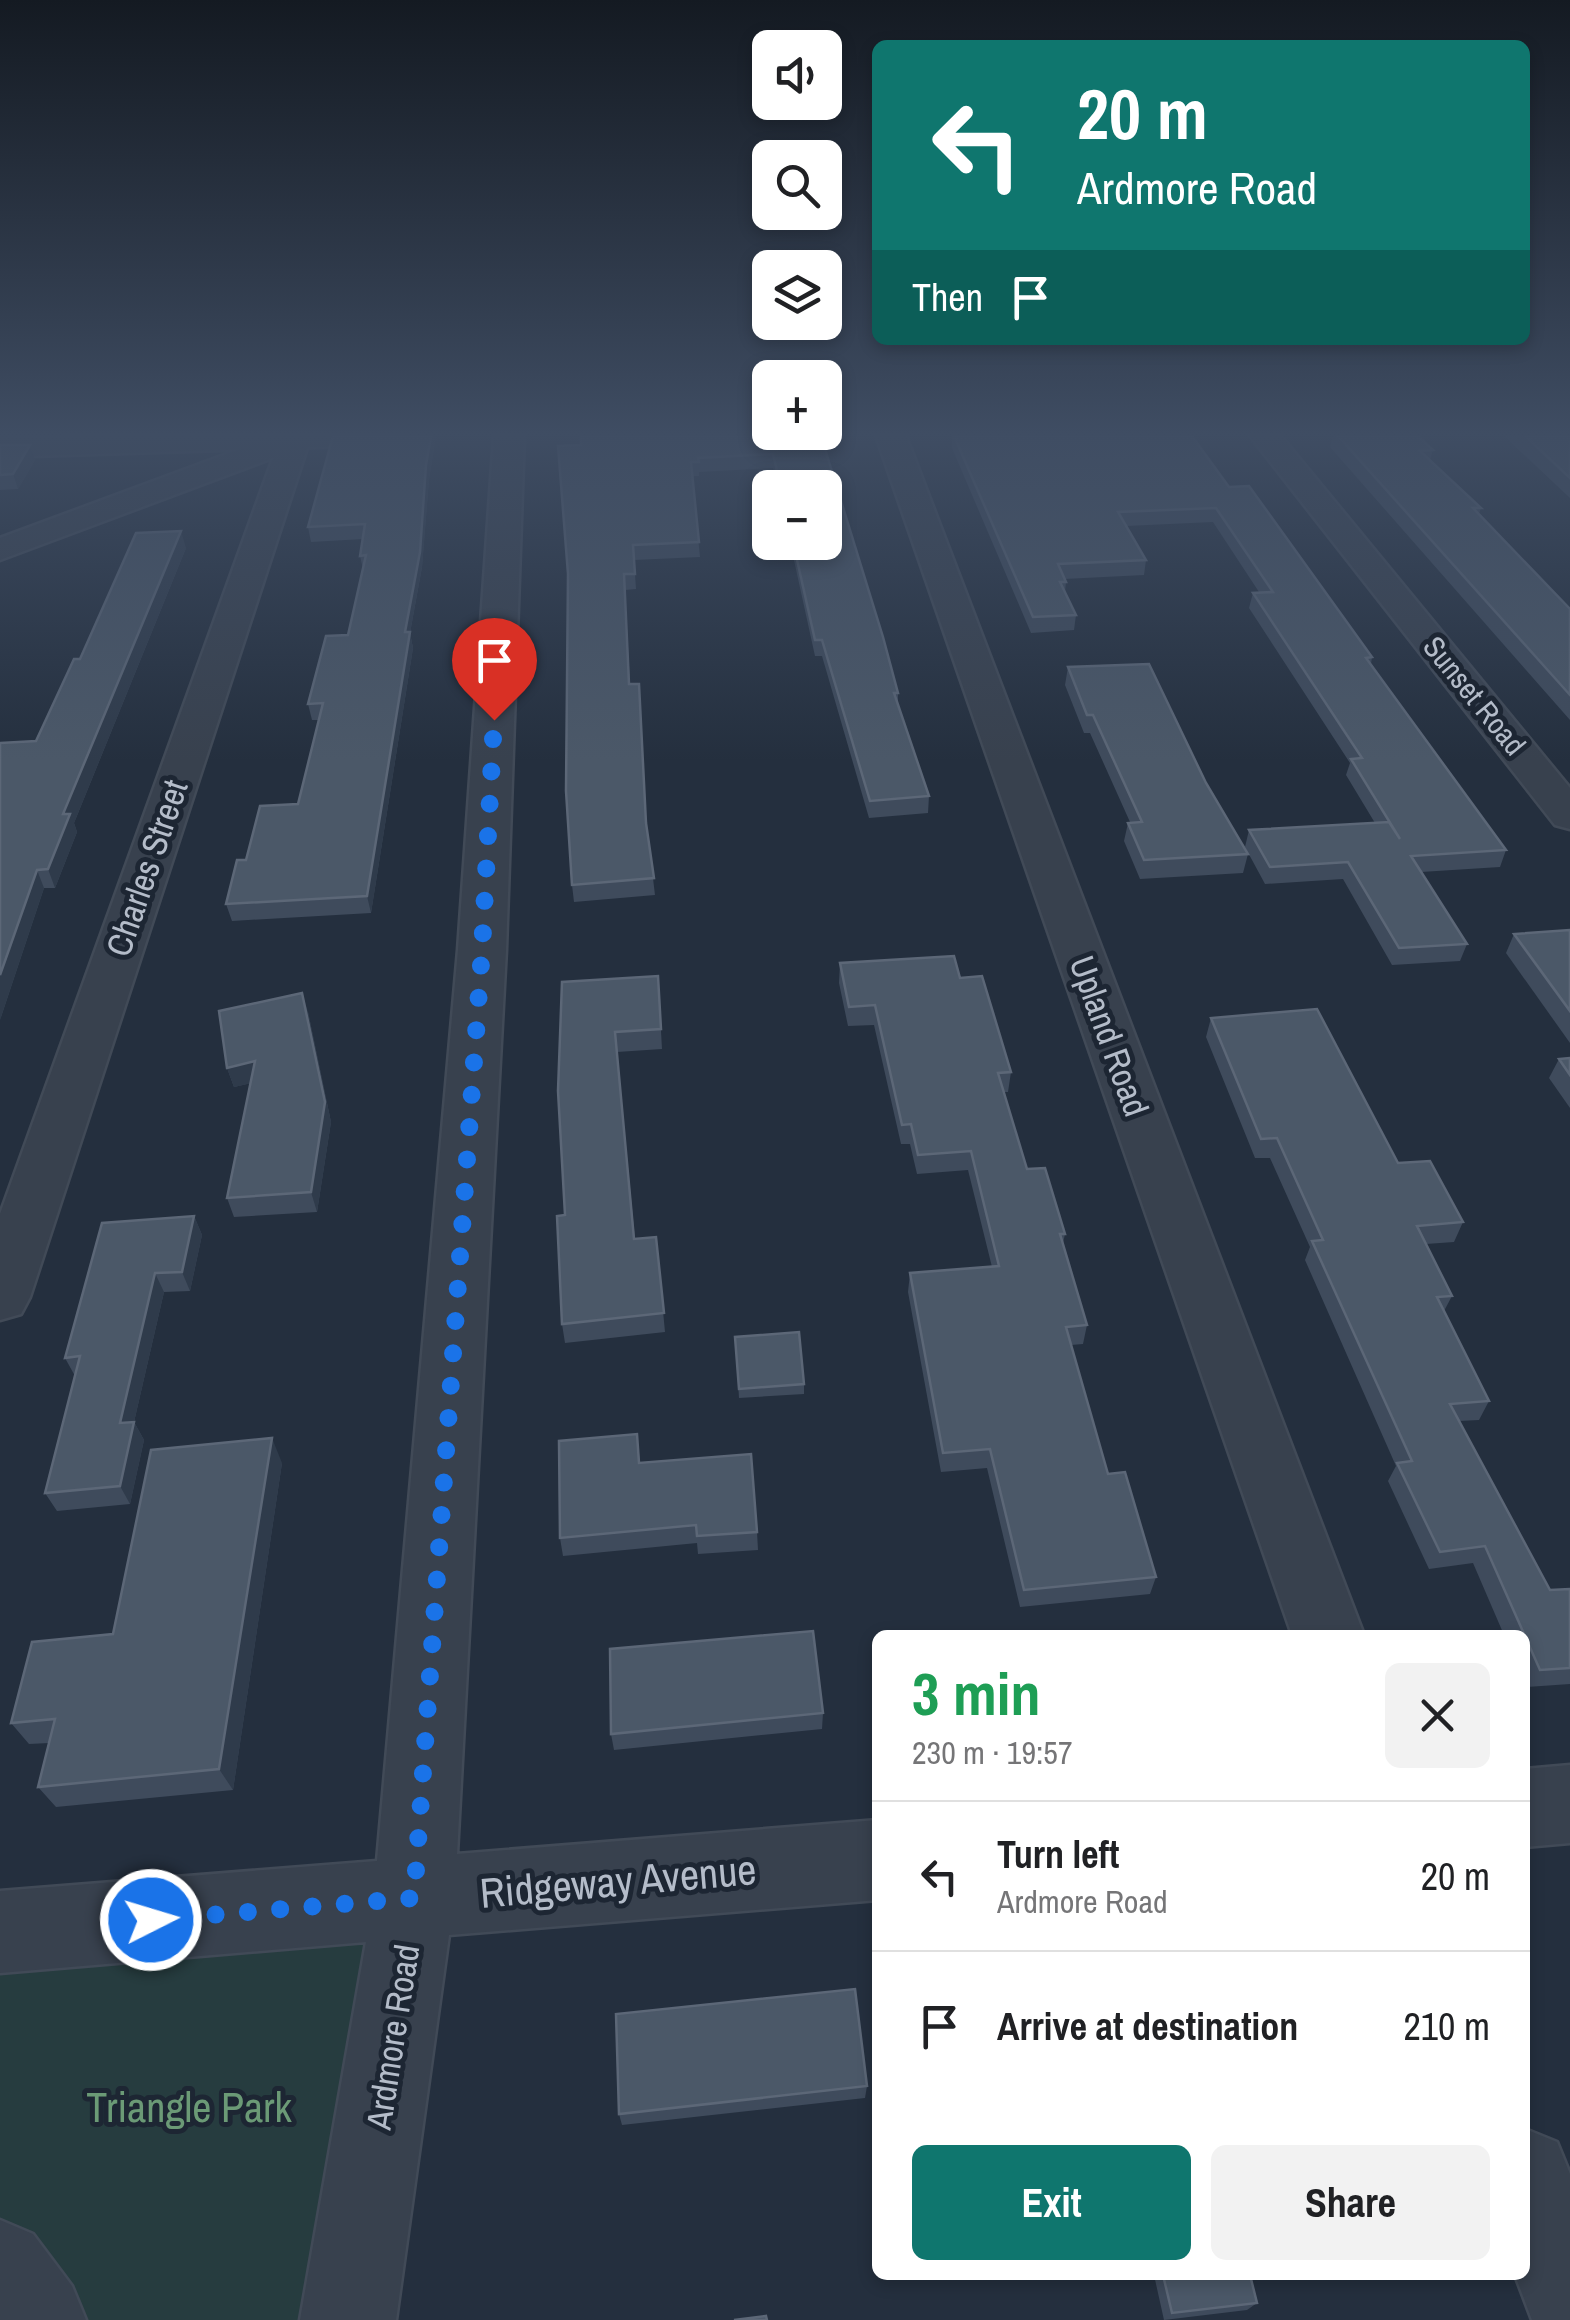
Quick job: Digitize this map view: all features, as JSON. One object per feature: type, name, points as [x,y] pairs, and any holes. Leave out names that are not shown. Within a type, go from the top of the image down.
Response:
[{"type":"street","name":"Charles Street","points":[[0,1297],[258,544]]},
{"type":"street","name":"Ardmore Road","points":[[348,2320],[414,1898],[482,950],[503,544]]},
{"type":"street","name":"Upland Road","points":[[930,544],[1326,1630]]},
{"type":"street","name":"Sunset Road","points":[[1352,544],[1570,816]]},
{"type":"street","points":[[1530,1808],[1570,1804]]},
{"type":"street","name":"Ridgeway Avenue","points":[[0,1932],[872,1860]]},
{"type":"street","points":[[1530,2188],[1570,2296]]},
{"type":"street","points":[[0,2266],[38,2320]]},
{"type":"green space","name":"Triangle Park","points":[[414,1898],[348,2320],[38,2320],[0,2267],[0,1932]]},
{"type":"building","points":[[131,544],[175,544],[63,814],[70,814],[48,869],[37,870],[0,975],[0,743],[36,741],[74,659],[80,659]]},
{"type":"building","points":[[362,544],[421,544],[367,896],[226,904],[237,860],[246,860],[260,806],[298,804],[323,703],[308,704],[326,636],[348,635],[366,555],[360,556]]},
{"type":"building","points":[[566,544],[649,544],[633,545],[635,574],[624,574],[629,684],[639,684],[646,823],[654,878],[572,885],[566,791]]},
{"type":"building","points":[[842,544],[854,544],[898,693],[894,693],[929,796],[870,801],[822,640],[815,640],[797,560],[842,560]]},
{"type":"building","points":[[1001,544],[1137,544],[1146,560],[1058,564],[1066,582],[1060,582],[1076,615],[1033,617]]},
{"type":"building","points":[[1241,544],[1291,544],[1372,657],[1366,658],[1506,850],[1411,856],[1467,944],[1399,948],[1348,862],[1270,867],[1249,830],[1389,822],[1400,839],[1351,759],[1362,758],[1253,593],[1273,592]]},
{"type":"building","points":[[1435,544],[1508,544],[1570,609],[1570,695]]},
{"type":"building","points":[[1149,664],[1206,783],[1248,854],[1144,860],[1128,823],[1142,822],[1093,715],[1087,715],[1068,667]]},
{"type":"building","points":[[1570,930],[1570,1011],[1514,934]]},
{"type":"building","points":[[954,956],[960,978],[982,976],[1011,1072],[998,1073],[1027,1169],[1045,1168],[1087,1325],[1066,1327],[1108,1474],[1125,1472],[1156,1577],[1024,1590],[990,1449],[943,1453],[910,1273],[999,1266],[971,1151],[918,1155],[911,1124],[902,1125],[875,1005],[849,1007],[840,963]]},
{"type":"building","points":[[658,976],[661,1029],[615,1032],[634,1239],[656,1237],[664,1313],[562,1324],[557,1216],[565,1215],[558,1091],[562,982]]},
{"type":"building","points":[[302,993],[325,1102],[311,1192],[227,1198],[255,1061],[227,1068],[219,1011]]},
{"type":"building","points":[[1317,1009],[1398,1163],[1430,1161],[1463,1222],[1417,1226],[1452,1296],[1437,1297],[1489,1401],[1450,1404],[1550,1590],[1570,1589],[1570,1668],[1540,1670],[1530,1647],[1530,1630],[1522,1630],[1485,1546],[1440,1552],[1397,1463],[1412,1461],[1312,1241],[1323,1240],[1277,1138],[1261,1139],[1211,1018]]},
{"type":"building","points":[[1570,1058],[1570,1075],[1559,1059]]},
{"type":"building","points":[[194,1216],[182,1272],[155,1273],[120,1423],[134,1422],[120,1486],[45,1493],[80,1356],[65,1358],[102,1223]]},
{"type":"building","points":[[799,1332],[804,1384],[739,1389],[735,1337]]},
{"type":"building","points":[[637,1434],[639,1463],[751,1454],[757,1532],[697,1536],[696,1525],[560,1538],[559,1441]]},
{"type":"building","points":[[272,1438],[219,1769],[38,1787],[55,1719],[11,1723],[32,1642],[113,1634],[151,1450]]},
{"type":"building","points":[[813,1631],[823,1713],[611,1734],[610,1649]]},
{"type":"building","points":[[855,1989],[867,2086],[619,2114],[616,2014]]},
{"type":"building","points":[[1164,2280],[1251,2280],[1257,2303],[1172,2313]]},
{"type":"building","points":[[766,2316],[767,2320],[734,2320]]},
{"type":"route","points":[[151,1920],[414,1898],[482,950],[494,720]]}]
